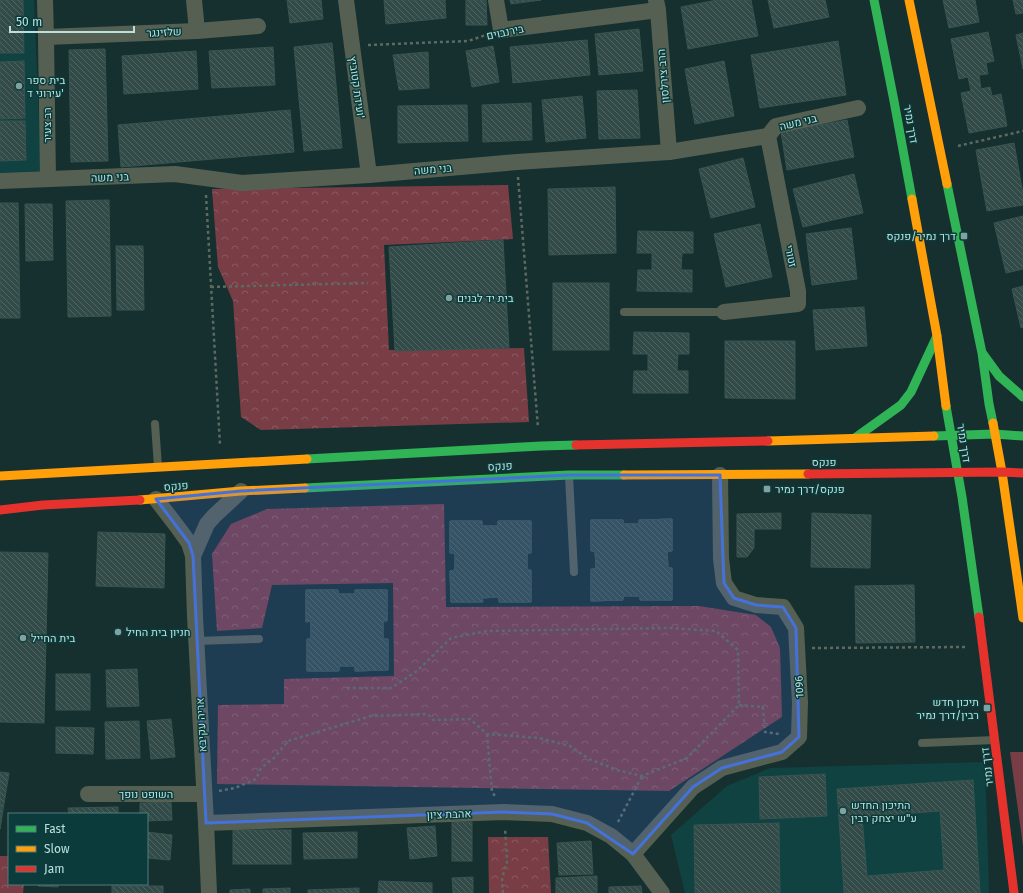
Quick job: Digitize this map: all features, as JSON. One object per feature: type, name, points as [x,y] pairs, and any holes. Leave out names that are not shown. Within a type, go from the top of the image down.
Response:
[{"type":"main road","name":"דרך נמיר","points":[[874,0],[937,336],[983,647],[1014,893]]},
{"type":"main road","name":"דרך נמיר","points":[[910,0],[982,353],[1002,472],[1023,618]]},
{"type":"main road","points":[[854,438],[901,405],[911,392],[937,336]]},
{"type":"main road","points":[[982,353],[999,376],[1023,397]]},
{"type":"main road","name":"פנקס","points":[[0,476],[541,446],[711,443],[995,434],[1023,436]]},
{"type":"main road","name":"פנקס","points":[[0,510],[43,505],[156,500],[241,492],[569,475],[1023,473]]},
{"type":"street","name":"רב צעיר","points":[[45,0],[48,179]]},
{"type":"street","points":[[194,0],[197,31]]},
{"type":"street","name":"ועידת קטוביץ'","points":[[346,0],[369,175]]},
{"type":"street","points":[[496,0],[501,30]]},
{"type":"street","name":"בירנבוים","points":[[501,30],[590,19],[657,5]]},
{"type":"street","name":"הרב צירלסון","points":[[657,5],[669,152]]},
{"type":"street","name":"שלזינגר","points":[[46,37],[197,31],[258,26]]},
{"type":"street","name":"בני משה","points":[[0,181],[175,174],[242,183],[369,175],[517,162],[669,152],[768,136],[776,126],[858,108]]},
{"type":"street","name":"זטורי","points":[[724,312],[798,304],[798,291],[768,136]]},
{"type":"street","name":"1096","points":[[633,854],[693,787],[722,768],[782,752],[799,737],[800,703],[796,628],[783,607],[756,605],[734,598],[724,583],[721,559],[720,475]]},
{"type":"street","name":"אריה עקיבא","points":[[193,556],[207,524],[241,492]]},
{"type":"street","name":"אריה עקיבא","points":[[156,500],[189,543],[193,556],[209,893]]},
{"type":"street","name":"השופט נופך","points":[[88,794],[204,794]]},
{"type":"street","name":"אהבת ציון","points":[[206,823],[504,812],[552,814],[587,823],[610,836],[633,854],[662,893]]},
{"type":"lane","points":[[624,312],[724,312]]},
{"type":"lane","points":[[155,424],[158,467]]},
{"type":"lane","points":[[569,475],[574,572]]},
{"type":"lane","points":[[196,641],[259,639]]},
{"type":"lane","points":[[922,743],[995,740]]},
{"type":"path","name":"בירנבוים","points":[[352,46],[468,41],[501,30]]},
{"type":"path","points":[[940,150],[1023,131]]},
{"type":"path","points":[[517,162],[538,439],[541,446]]},
{"type":"path","points":[[205,178],[220,464]]},
{"type":"path","points":[[211,286],[368,283]]},
{"type":"path","points":[[235,788],[256,779],[261,768],[274,758],[288,741],[371,716],[428,714],[433,720],[470,719],[487,734],[539,738],[570,746],[590,759],[617,770],[642,776],[687,758],[739,705],[738,650],[716,631],[669,628],[487,630],[451,638],[417,671],[391,688],[347,688]]},
{"type":"path","points":[[797,648],[983,647]]},
{"type":"path","points":[[739,705],[763,707],[764,722]]},
{"type":"path","points":[[487,734],[492,792]]},
{"type":"path","points":[[610,836],[642,776]]},
{"type":"path","points":[[503,893],[502,880],[507,862],[504,812]]},
{"type":"highlighted area","points":[[569,475],[720,475],[724,583],[734,598],[756,605],[783,607],[796,628],[799,737],[782,752],[722,768],[693,787],[633,854],[587,823],[552,814],[504,812],[206,823],[193,556],[189,543],[156,499],[241,491]]},
{"type":"shaded area","name":"בית ספר עירוני ד'","points":[[0,0],[34,0],[41,171],[0,173]]},
{"type":"shaded area","name":"התיכון החדש ע\"ש יצחק רבין","points":[[985,762],[989,893],[685,893],[671,835],[727,786],[770,768]]},
{"type":"green space","points":[[508,185],[513,239],[384,245],[389,350],[524,348],[529,422],[261,430],[241,417],[233,301],[218,267],[212,189]]},
{"type":"green space","points":[[444,504],[446,607],[699,606],[756,615],[771,627],[780,648],[782,717],[669,791],[217,784],[218,705],[284,704],[284,679],[394,676],[393,583],[272,585],[262,628],[217,631],[212,554],[231,524],[267,509]]},
{"type":"green space","points":[[1010,752],[1023,752],[1023,846]]},
{"type":"green space","points":[[488,837],[548,837],[551,893],[489,893]]},
{"type":"green space","points":[[0,856],[8,856],[8,885],[24,885],[23,893],[0,893]]},
{"type":"building","points":[[0,0],[23,0],[24,53],[0,53]]},
{"type":"building","points":[[287,0],[321,0],[323,19],[290,23]]},
{"type":"building","points":[[384,0],[445,0],[446,18],[386,24]]},
{"type":"building","points":[[466,0],[486,0],[487,25],[466,25]]},
{"type":"building","points":[[510,0],[541,0],[511,4]]},
{"type":"building","points":[[717,0],[751,0],[758,36],[688,49],[681,7]]},
{"type":"building","points":[[768,0],[825,0],[829,17],[774,28]]},
{"type":"building","points":[[943,0],[975,0],[979,22],[949,28]]},
{"type":"building","points":[[1013,0],[1023,0],[1023,13],[1016,14]]},
{"type":"building","points":[[639,29],[643,71],[599,75],[595,34]]},
{"type":"building","points":[[988,32],[994,61],[986,63],[988,74],[979,75],[981,89],[990,87],[992,96],[1001,94],[1007,126],[969,133],[961,93],[971,91],[968,77],[959,79],[951,39]]},
{"type":"building","points":[[1023,33],[1023,69],[1016,35]]},
{"type":"building","points":[[587,40],[590,75],[513,83],[510,47]]},
{"type":"building","points":[[838,41],[846,95],[760,108],[751,55]]},
{"type":"building","points":[[332,43],[342,148],[304,151],[294,47]]},
{"type":"building","points":[[493,46],[499,82],[472,87],[466,51]]},
{"type":"building","points":[[273,47],[275,85],[212,88],[209,51]]},
{"type":"building","points":[[105,49],[108,161],[71,162],[69,50]]},
{"type":"building","points":[[196,51],[198,89],[124,94],[122,56]]},
{"type":"building","points":[[428,52],[429,88],[399,90],[393,55]]},
{"type":"building","points":[[24,61],[25,118],[0,119],[0,62]]},
{"type":"building","points":[[724,61],[734,116],[695,124],[685,69]]},
{"type":"building","points":[[637,90],[640,138],[599,139],[597,91]]},
{"type":"building","points":[[582,96],[586,138],[546,142],[542,100]]},
{"type":"building","points":[[531,103],[532,140],[483,142],[482,105]]},
{"type":"building","points":[[467,105],[468,141],[398,143],[398,106]]},
{"type":"building","points":[[290,110],[294,152],[121,167],[118,125]]},
{"type":"building","points":[[847,120],[854,157],[787,170],[781,132]]},
{"type":"building","points":[[0,121],[25,121],[26,160],[0,161]]},
{"type":"building","points":[[1014,143],[1023,194],[1023,205],[987,211],[976,150]]},
{"type":"building","points":[[743,158],[755,207],[711,218],[699,169]]},
{"type":"building","points":[[854,174],[863,213],[803,227],[793,189]]},
{"type":"building","points":[[615,187],[616,253],[549,255],[548,189]]},
{"type":"building","points":[[109,200],[111,316],[68,317],[66,201]]},
{"type":"building","points":[[0,203],[18,203],[20,318],[0,318]]},
{"type":"building","points":[[25,204],[52,204],[53,260],[26,261]]},
{"type":"building","points":[[1023,216],[1023,269],[1006,273],[994,223]]},
{"type":"building","points":[[760,224],[772,277],[726,287],[714,234]]},
{"type":"building","points":[[851,228],[857,279],[812,285],[806,234]]},
{"type":"building","points":[[638,231],[693,232],[693,253],[682,253],[681,270],[692,270],[692,292],[637,291],[638,270],[652,270],[652,253],[637,253]]},
{"type":"building","name":"בית יד לבנים","points":[[503,240],[509,348],[395,351],[389,247]]},
{"type":"building","points":[[116,246],[143,246],[144,310],[117,310]]},
{"type":"building","points":[[553,283],[609,283],[609,350],[553,350]]},
{"type":"building","points":[[1023,286],[1023,327],[1021,328],[1012,289]]},
{"type":"building","points":[[864,307],[867,346],[816,350],[813,310]]},
{"type":"building","points":[[634,332],[689,333],[689,354],[678,354],[677,371],[688,371],[688,393],[633,393],[634,371],[648,371],[648,354],[633,354]]},
{"type":"building","points":[[725,341],[795,341],[795,399],[725,398]]},
{"type":"building","points":[[781,513],[781,529],[754,529],[754,548],[747,557],[737,557],[737,514]]},
{"type":"building","points":[[812,513],[871,515],[870,568],[811,567]]},
{"type":"building","points":[[672,519],[672,551],[667,551],[668,568],[672,568],[672,600],[640,600],[640,596],[623,596],[623,600],[591,601],[591,569],[596,569],[595,551],[591,551],[591,520],[623,520],[623,524],[639,524],[639,520]]},
{"type":"building","points":[[672,519],[672,551],[667,551],[668,568],[672,568],[672,600],[640,600],[640,596],[623,596],[623,600],[591,601],[591,569],[596,569],[595,551],[591,551],[591,520],[623,520],[623,524],[639,524],[639,520]]},
{"type":"building","points":[[672,519],[672,551],[667,551],[668,568],[672,568],[672,600],[640,600],[640,596],[623,596],[623,600],[591,601],[591,569],[596,569],[595,551],[591,551],[591,520],[623,520],[623,524],[639,524],[639,520]]},
{"type":"building","points":[[450,521],[482,521],[482,526],[498,526],[498,521],[531,521],[531,553],[527,553],[527,570],[531,570],[531,602],[499,602],[499,597],[482,598],[483,602],[451,602],[450,571],[455,570],[455,553],[450,553]]},
{"type":"building","points":[[450,521],[482,521],[482,526],[498,526],[498,521],[531,521],[531,553],[527,553],[527,570],[531,570],[531,602],[499,602],[499,597],[482,598],[483,602],[451,602],[450,571],[455,570],[455,553],[450,553]]},
{"type":"building","points":[[450,521],[482,521],[482,526],[498,526],[498,521],[531,521],[531,553],[527,553],[527,570],[531,570],[531,602],[499,602],[499,597],[482,598],[483,602],[451,602],[450,571],[455,570],[455,553],[450,553]]},
{"type":"building","points":[[98,532],[165,534],[164,588],[96,586]]},
{"type":"building","name":"בית החייל","points":[[0,552],[48,553],[44,723],[0,722]]},
{"type":"building","points":[[914,585],[915,642],[856,643],[855,586]]},
{"type":"building","points":[[306,590],[338,590],[338,594],[355,594],[355,590],[387,590],[387,621],[383,621],[383,639],[388,639],[388,670],[355,671],[355,666],[339,666],[339,671],[307,671],[307,639],[311,639],[311,621],[306,622]]},
{"type":"building","points":[[306,590],[338,590],[338,594],[355,594],[355,590],[387,590],[387,621],[383,621],[383,639],[388,639],[388,670],[355,671],[355,666],[339,666],[339,671],[307,671],[307,639],[311,639],[311,621],[306,622]]},
{"type":"building","points":[[306,590],[338,590],[338,594],[355,594],[355,590],[387,590],[387,621],[383,621],[383,639],[388,639],[388,670],[355,671],[355,666],[339,666],[339,671],[307,671],[307,639],[311,639],[311,621],[306,622]]},
{"type":"building","points":[[137,669],[139,706],[107,707],[106,670]]},
{"type":"building","points":[[56,674],[90,674],[90,710],[56,710]]},
{"type":"building","points":[[171,719],[175,757],[151,759],[147,721]]},
{"type":"building","points":[[139,721],[140,758],[106,759],[105,722]]},
{"type":"building","points":[[56,727],[94,728],[93,754],[56,753]]},
{"type":"building","points":[[0,772],[9,773],[0,829]]},
{"type":"building","points":[[825,774],[827,816],[760,819],[759,777]]},
{"type":"building","points":[[973,780],[980,893],[844,893],[837,789]],"holes":[[[940,811],[944,870],[867,876],[862,817]]]},
{"type":"building","points":[[171,802],[172,820],[148,821],[148,813],[140,813],[140,803]]},
{"type":"building","points":[[118,807],[118,813],[69,813],[68,808]]},
{"type":"building","points":[[452,822],[472,822],[472,861],[452,861]]},
{"type":"building","points":[[779,823],[780,893],[695,893],[694,825]]},
{"type":"building","points":[[435,826],[437,856],[410,859],[407,828]]},
{"type":"building","points":[[233,830],[291,830],[291,864],[233,864]]},
{"type":"building","points":[[148,832],[172,835],[170,860],[148,858]]},
{"type":"building","points":[[357,832],[357,858],[304,859],[303,833]]},
{"type":"building","points":[[591,841],[593,874],[559,875],[557,843]]},
{"type":"building","points":[[597,876],[597,893],[556,893],[556,878]]},
{"type":"building","points":[[473,877],[473,893],[453,893],[452,878]]},
{"type":"building","points":[[379,881],[432,883],[432,893],[378,893]]},
{"type":"building","points":[[58,885],[58,887],[38,886]]},
{"type":"building","points":[[112,886],[163,886],[163,893],[112,893]]},
{"type":"building","points":[[641,886],[642,893],[609,893],[609,887]]},
{"type":"building","points":[[290,888],[290,893],[263,893],[263,889]]},
{"type":"building","points":[[359,888],[359,893],[308,893],[308,890]]},
{"type":"building","points":[[250,889],[250,893],[230,893],[230,890]]},
{"type":"traffic: fast","points":[[874,0],[912,199]]},
{"type":"traffic: fast","points":[[947,184],[982,353],[993,423]]},
{"type":"traffic: fast","points":[[855,438],[901,405],[911,392],[937,336]]},
{"type":"traffic: fast","points":[[983,354],[999,376],[1023,397]]},
{"type":"traffic: fast","points":[[946,406],[962,497],[979,617]]},
{"type":"traffic: fast","points":[[934,436],[995,434],[1023,436]]},
{"type":"traffic: fast","points":[[307,459],[576,445]]},
{"type":"traffic: fast","points":[[305,488],[569,475],[624,475]]},
{"type":"traffic: slow","points":[[909,0],[947,184]]},
{"type":"traffic: slow","points":[[912,199],[937,336],[946,406]]},
{"type":"traffic: slow","points":[[993,423],[1002,472],[1023,618]]},
{"type":"traffic: slow","points":[[768,441],[934,436]]},
{"type":"traffic: slow","points":[[0,476],[307,459]]},
{"type":"traffic: slow","points":[[624,475],[808,474]]},
{"type":"traffic: slow","points":[[140,500],[241,491],[305,488]]},
{"type":"traffic: jam","points":[[576,445],[768,441]]},
{"type":"traffic: jam","points":[[808,474],[1023,473]]},
{"type":"traffic: jam","points":[[0,510],[43,505],[140,500]]},
{"type":"traffic: jam","points":[[979,617],[1014,893]]},
{"type":"place","name":"בית ספר עירוני ד'","points":[[19,86]]},
{"type":"place","name":"דרך נמיר/פנקס","points":[[964,236]]},
{"type":"place","name":"בית יד לבנים","points":[[449,298]]},
{"type":"place","name":"פנקס/דרך נמיר","points":[[767,489]]},
{"type":"place","name":"חניון בית החיל","points":[[118,632]]},
{"type":"place","name":"בית החייל","points":[[23,638]]},
{"type":"place","name":"תיכון חדש רבין/דרך נמיר","points":[[987,708]]},
{"type":"place","name":"התיכון החדש ע\"ש יצחק רבין","points":[[843,811]]}]
